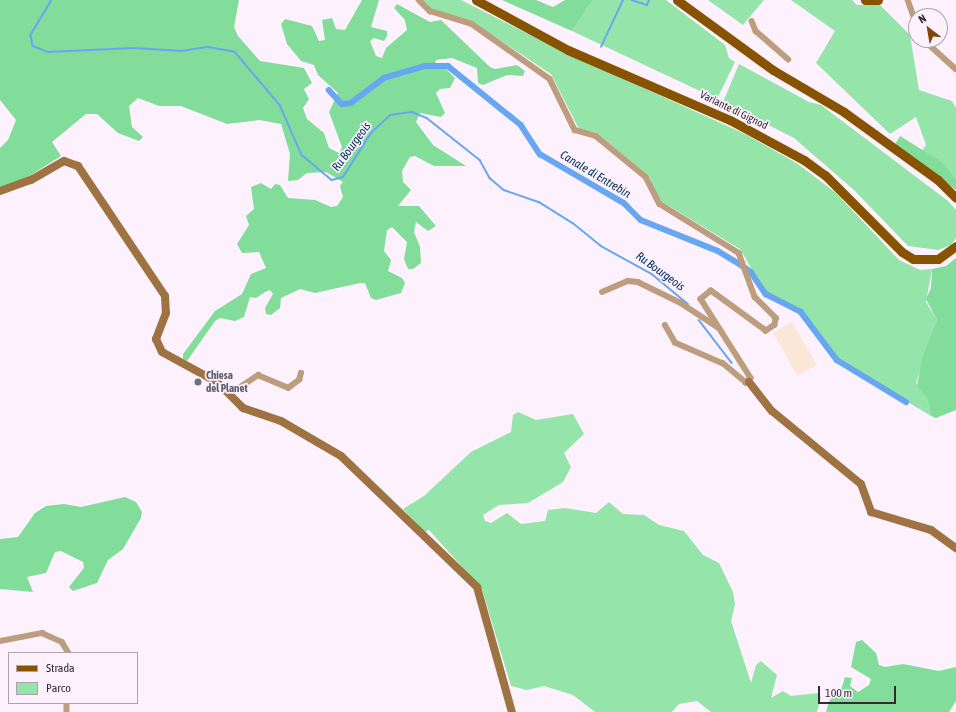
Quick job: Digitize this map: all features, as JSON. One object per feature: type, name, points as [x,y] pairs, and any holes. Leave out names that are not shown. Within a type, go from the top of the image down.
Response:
[{"type":"main road","name":"Variante di Gignod","points":[[476,0],[568,50],[730,120],[804,160],[825,175],[902,252],[913,259],[938,260],[956,246]]},
{"type":"main road","points":[[678,0],[773,70],[844,112]]},
{"type":"main road","points":[[687,0],[938,180],[956,198]]},
{"type":"main road","points":[[865,0],[878,0]]},
{"type":"main road","points":[[0,191],[31,180],[64,161],[78,166],[165,296],[166,313],[156,339],[159,349],[217,382],[244,408],[281,421],[341,456],[472,581],[481,594],[512,712]]},
{"type":"main road","points":[[749,382],[772,411],[861,484],[871,512],[897,517],[931,530],[956,548]]},
{"type":"street","points":[[419,0],[430,11],[472,24],[550,79],[575,130],[602,141],[650,182],[660,204],[735,250],[745,268],[755,297],[776,318],[776,325],[766,331],[711,291],[705,293],[701,299],[703,307],[719,328],[748,374],[749,382],[743,382],[712,358],[675,343],[665,326]]},
{"type":"street","points":[[752,22],[756,31],[788,59]]},
{"type":"street","points":[[933,48],[956,69]]},
{"type":"street","points":[[602,292],[628,281],[638,282],[681,303],[719,328]]},
{"type":"street","points":[[230,394],[258,375],[288,388],[301,373]]},
{"type":"street","points":[[0,641],[42,632],[62,642],[68,652]]},
{"type":"shaded area","points":[[792,322],[817,365],[797,375],[773,333]]},
{"type":"green space","points":[[0,0],[239,0],[234,27],[238,36],[260,61],[304,68],[312,83],[304,89],[309,99],[303,108],[307,119],[324,133],[329,148],[339,153],[342,147],[329,112],[338,93],[318,75],[314,65],[301,61],[287,44],[281,24],[285,19],[312,26],[319,41],[325,40],[322,20],[332,18],[336,29],[345,30],[362,0],[379,0],[371,27],[387,31],[387,36],[384,41],[374,38],[370,41],[376,56],[382,58],[386,48],[407,30],[405,20],[394,8],[397,4],[430,22],[441,20],[490,67],[495,69],[517,65],[525,71],[523,76],[507,75],[483,85],[478,83],[477,68],[452,58],[436,60],[435,66],[446,69],[455,78],[450,88],[440,89],[436,93],[445,113],[441,117],[420,113],[416,122],[433,145],[466,166],[434,166],[415,156],[410,157],[402,171],[403,182],[411,190],[398,206],[419,206],[436,226],[428,231],[416,222],[414,232],[420,247],[421,263],[413,269],[408,269],[404,259],[407,242],[392,227],[387,230],[384,251],[391,260],[388,271],[402,278],[405,283],[401,293],[376,300],[371,298],[365,283],[315,293],[300,289],[281,298],[280,308],[271,315],[266,314],[265,308],[273,294],[270,290],[256,298],[250,297],[244,317],[235,321],[220,318],[215,321],[187,361],[183,359],[183,354],[215,311],[242,294],[251,274],[266,268],[259,252],[242,253],[237,244],[249,225],[246,216],[254,209],[251,187],[261,183],[271,189],[275,184],[280,185],[288,198],[315,200],[331,207],[337,206],[343,197],[340,186],[343,182],[326,172],[307,173],[298,180],[288,181],[290,154],[281,124],[259,120],[227,124],[181,106],[159,106],[138,98],[129,106],[132,127],[143,137],[139,141],[118,133],[97,114],[86,114],[52,142],[61,156],[23,180],[0,188],[0,148],[8,140],[16,120],[0,100]]},
{"type":"green space","points":[[422,0],[461,0],[562,51],[747,135],[798,164],[836,193],[899,260],[920,270],[932,269],[926,302],[937,320],[916,383],[927,398],[931,416],[838,360],[803,313],[765,292],[740,249],[659,200],[649,176],[597,133],[579,129],[551,74],[474,23],[430,9]]},
{"type":"green space","points":[[502,0],[536,0],[553,7],[565,0],[593,0],[572,31]]},
{"type":"green space","points":[[593,0],[666,0],[725,45],[729,58],[735,62],[717,99],[572,31]]},
{"type":"green space","points":[[708,0],[764,0],[743,25]]},
{"type":"green space","points":[[791,0],[852,0],[857,5],[880,5],[908,33],[908,48],[912,48],[919,90],[952,101],[956,108],[956,179],[942,163],[922,151],[926,145],[916,117],[890,134],[816,63],[835,31]]},
{"type":"green space","points":[[739,64],[809,102],[821,105],[948,201],[956,210],[956,238],[951,245],[938,250],[908,246],[854,190],[794,138],[723,102]]},
{"type":"green space","points":[[900,136],[942,162],[956,179],[956,190],[894,146]]},
{"type":"green space","points":[[956,258],[956,410],[936,418],[931,416],[927,398],[917,386],[922,359],[937,320],[926,299],[931,288],[932,269],[946,266]]},
{"type":"green space","points":[[518,412],[536,420],[573,414],[584,434],[564,453],[571,467],[563,482],[528,503],[499,505],[483,515],[485,521],[491,523],[507,513],[521,524],[545,521],[548,510],[565,508],[596,513],[609,502],[623,514],[644,515],[659,525],[684,531],[703,555],[719,563],[733,592],[735,604],[731,621],[751,683],[756,665],[761,661],[777,675],[771,698],[783,691],[791,696],[818,693],[821,697],[817,712],[711,712],[697,701],[679,704],[672,712],[595,712],[573,695],[544,686],[527,690],[511,686],[482,589],[429,530],[425,532],[403,509],[424,496],[471,452],[511,432],[513,415]]},
{"type":"green space","points":[[125,497],[136,502],[142,512],[141,518],[123,549],[108,560],[97,583],[73,591],[69,587],[84,568],[83,562],[61,551],[55,552],[46,573],[27,577],[33,592],[0,589],[0,539],[18,537],[35,513],[46,506],[64,504],[81,507]]},
{"type":"green space","points":[[862,640],[876,653],[879,665],[885,667],[903,664],[939,671],[956,667],[956,701],[949,712],[826,712],[829,701],[842,687],[845,677],[852,678],[850,686],[858,692],[869,685],[871,679],[851,667],[856,642]]},
{"type":"waterway","name":"Ru Bourgeois","points":[[52,0],[31,35],[33,46],[48,52],[134,48],[182,51],[208,47],[235,52],[280,105],[302,155],[332,180],[343,177],[371,133],[390,115],[412,112],[427,118],[480,160],[490,178],[504,190],[539,202],[573,223],[601,246],[652,274],[688,304]]},
{"type":"waterway","points":[[601,47],[623,0]]},
{"type":"waterway","points":[[632,0],[647,5],[649,0]]},
{"type":"waterway","name":"Canale di Entrebin","points":[[329,90],[342,104],[351,103],[384,78],[425,66],[448,66],[521,125],[540,154],[624,203],[641,220],[718,251],[740,264],[751,272],[766,294],[801,312],[837,360],[906,402]]},
{"type":"waterway","name":"Ru Bourgeois","points":[[699,320],[732,363]]},
{"type":"place","name":"Chiesa del Planet","points":[[198,382]]}]
